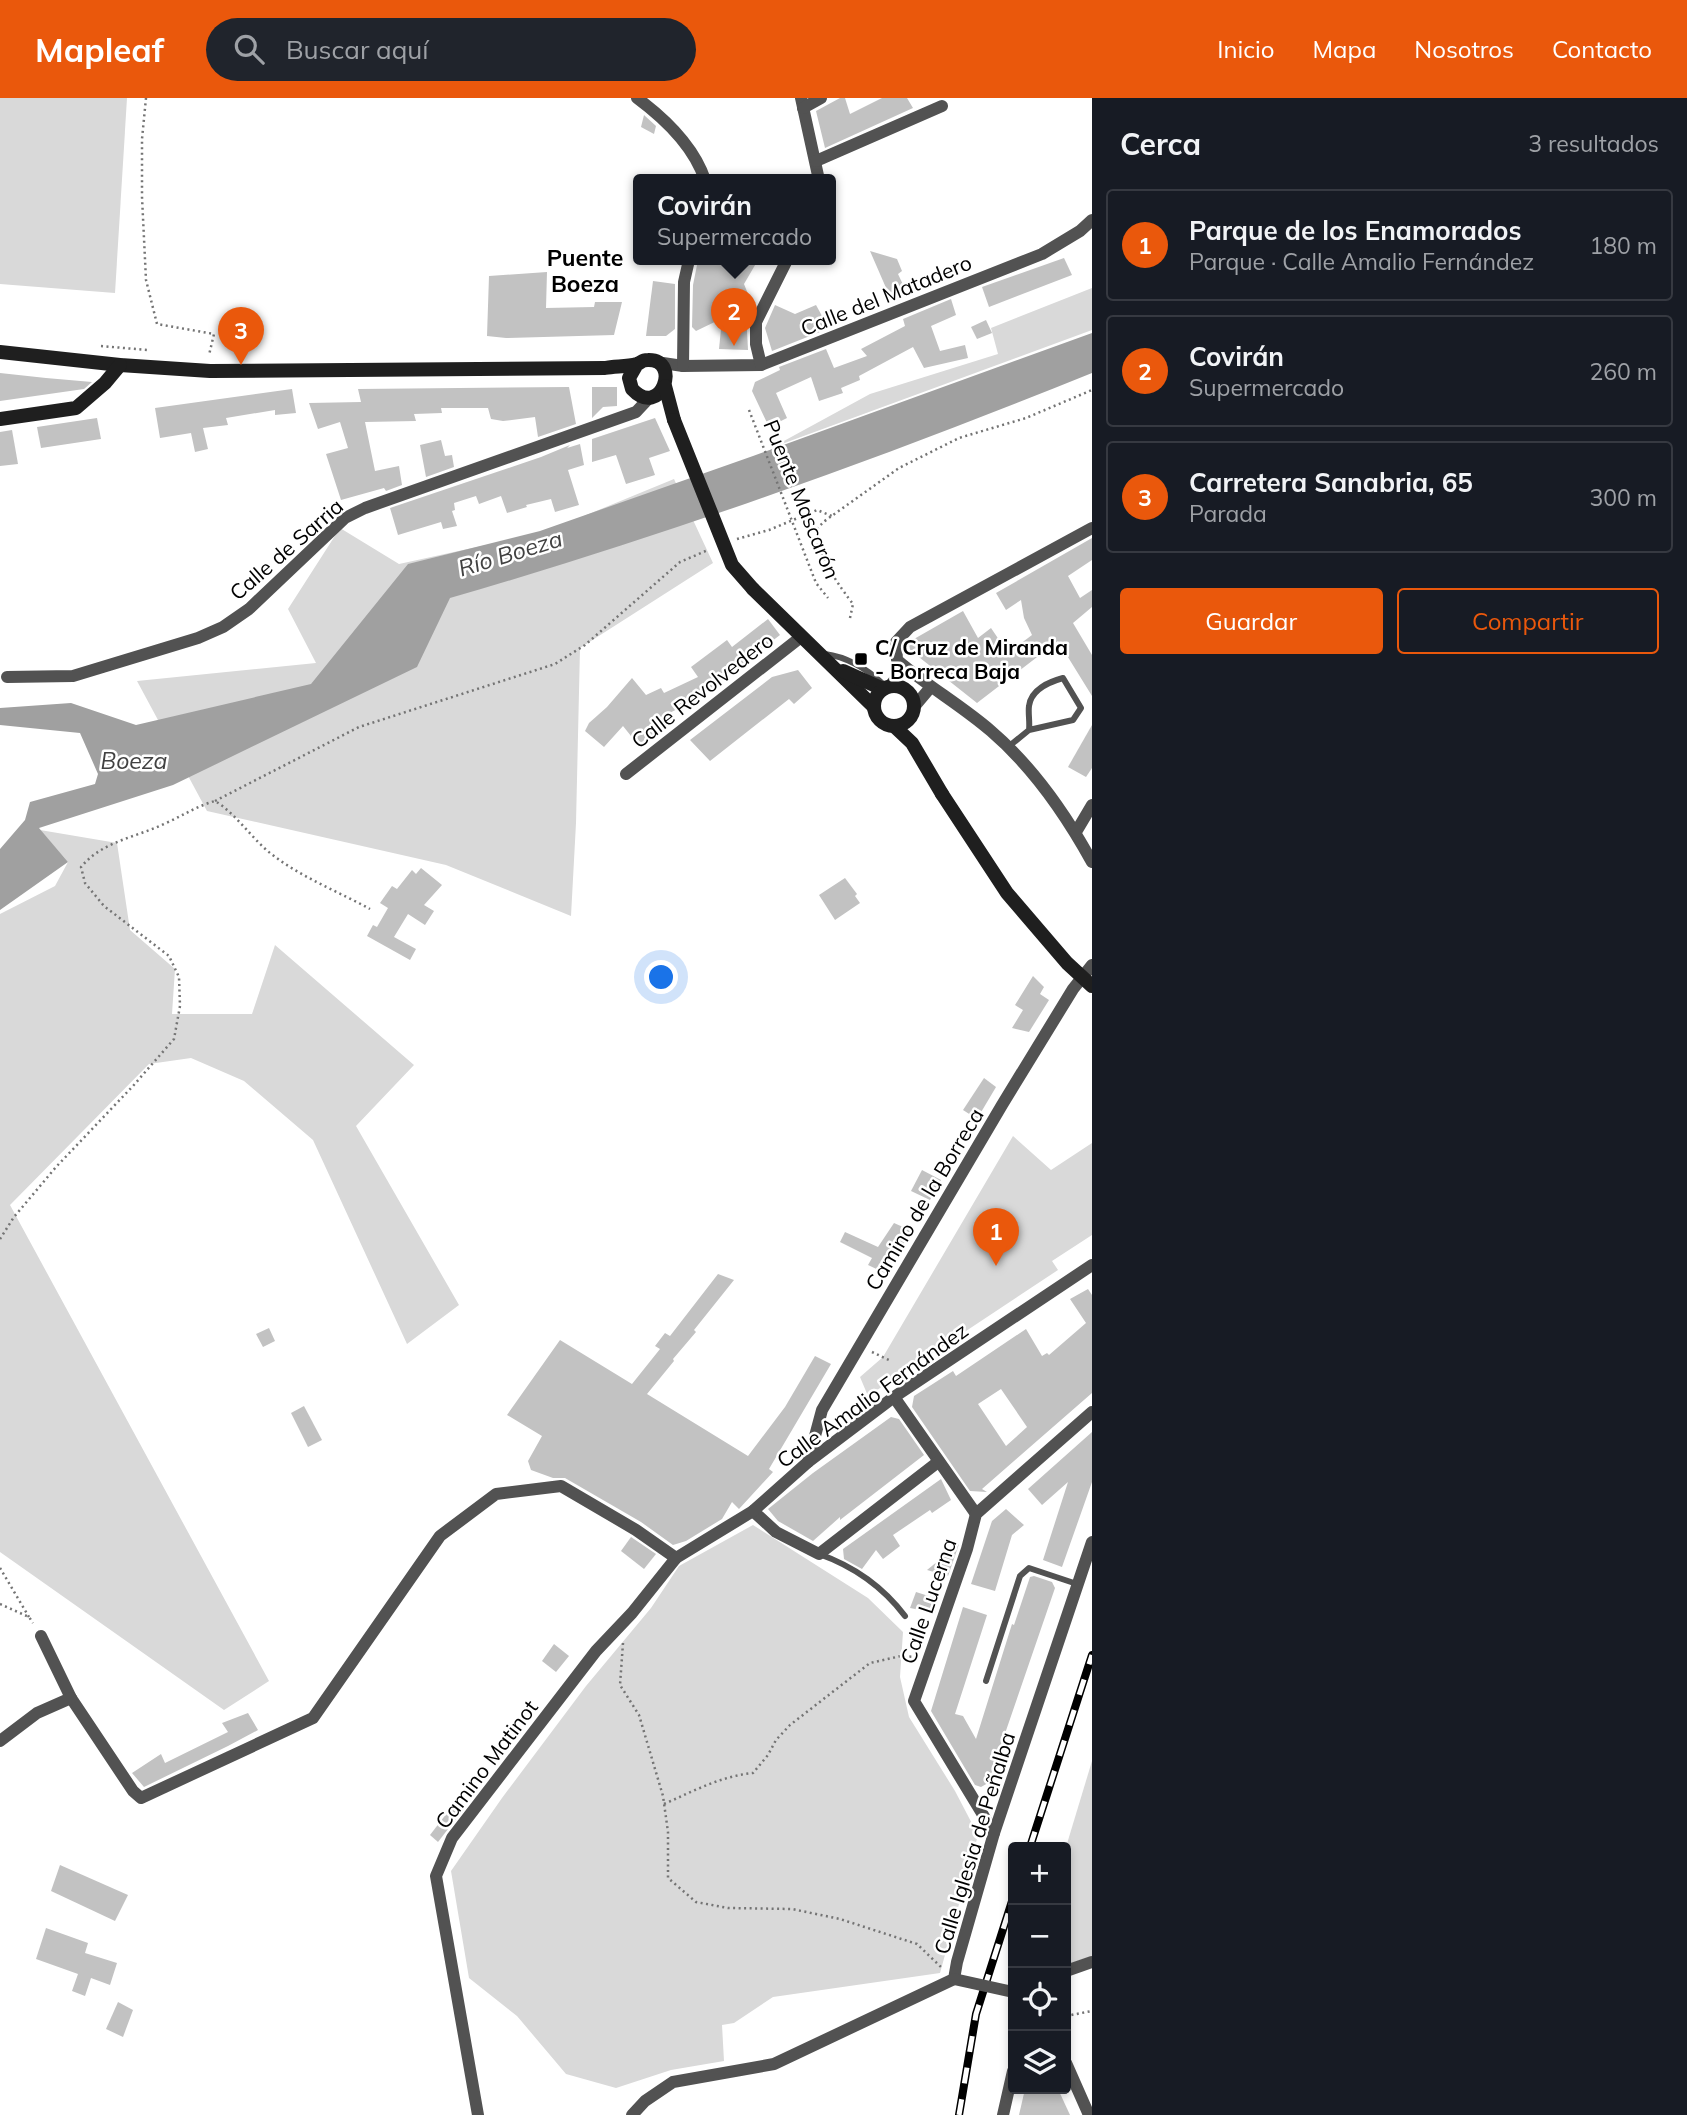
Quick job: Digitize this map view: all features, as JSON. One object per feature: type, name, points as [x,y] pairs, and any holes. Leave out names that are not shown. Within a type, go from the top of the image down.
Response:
[{"type":"street","points":[[637,98],[658,114],[699,164],[703,174]]},
{"type":"street","points":[[818,174],[802,103],[821,98]]},
{"type":"street","points":[[816,161],[942,106]]},
{"type":"street","name":"Calle del Matadero","points":[[656,362],[683,366],[761,365],[1042,254],[1080,231],[1092,220]]},
{"type":"street","points":[[642,393],[660,393],[666,382],[683,366],[684,282],[688,265]]},
{"type":"street","points":[[761,365],[756,344],[756,323],[785,265]]},
{"type":"street","points":[[0,352],[209,371],[605,368],[648,360],[656,362],[664,368],[673,416],[732,565],[753,589],[874,707]]},
{"type":"street","points":[[637,364],[631,373],[642,393]]},
{"type":"street","points":[[0,419],[76,408],[105,383],[120,365]]},
{"type":"street","points":[[605,368],[673,416]]},
{"type":"street","name":"Calle de Sarria","points":[[7,677],[73,676],[198,638],[223,627],[249,609],[345,518],[365,508],[627,416],[642,393]]},
{"type":"street","points":[[1092,528],[910,626],[896,642],[897,660],[930,688],[990,730],[1041,782],[1076,832],[1092,862]]},
{"type":"street","name":"Calle Revolvedero","points":[[626,774],[801,637]]},
{"type":"street","points":[[832,667],[887,688],[905,689],[912,696],[912,743]]},
{"type":"street","points":[[905,667],[887,688],[876,696],[876,716],[883,723],[894,726],[904,724],[930,688]]},
{"type":"street","points":[[894,726],[912,743],[1007,893],[1067,963],[1092,986]]},
{"type":"street","points":[[1076,832],[1092,805]]},
{"type":"street","name":"Camino de la Borreca","points":[[808,1462],[822,1410],[1002,1105],[1073,989],[1092,965]]},
{"type":"street","name":"Calle Amalio Fernández","points":[[676,1558],[753,1511],[808,1462],[894,1397],[1092,1265]]},
{"type":"street","points":[[894,1397],[976,1514],[1092,1412]]},
{"type":"street","points":[[753,1511],[776,1532],[819,1554],[938,1462]]},
{"type":"street","points":[[41,1636],[71,1698],[133,1791],[141,1798],[313,1718],[440,1536],[496,1494],[561,1486],[636,1530],[676,1558]]},
{"type":"street","name":"Calle Lucerna","points":[[976,1514],[967,1549],[914,1701],[993,1833]]},
{"type":"street","name":"Calle Iglesia de Peñalba","points":[[632,2115],[645,2101],[673,2082],[774,2064],[954,1979],[993,1833],[1092,1542]]},
{"type":"street","name":"Camino Matinot","points":[[478,2115],[436,1876],[452,1838],[596,1651],[624,1622],[676,1558]]},
{"type":"street","points":[[0,1741],[37,1713],[71,1698]]},
{"type":"street","points":[[1071,1969],[1092,1962]]},
{"type":"street","points":[[954,1979],[1008,1991]]},
{"type":"street","points":[[1071,2074],[1090,2115]]},
{"type":"street","points":[[1003,2115],[1008,2093]]},
{"type":"lane","points":[[817,653],[853,663],[872,674],[887,688]]},
{"type":"lane","points":[[1008,747],[1029,730],[1073,720],[1081,708],[1063,678],[1048,682],[1034,694],[1028,707],[1029,730]]},
{"type":"lane","points":[[819,1554],[856,1571],[894,1602],[905,1616]]},
{"type":"lane","points":[[986,1681],[1020,1576],[1029,1568],[1077,1585]]},
{"type":"path","points":[[146,98],[142,138],[146,280],[157,324],[214,334],[211,355],[197,354]]},
{"type":"path","points":[[90,345],[157,351]]},
{"type":"path","points":[[850,618],[853,604],[831,575],[816,536],[817,529],[900,468],[959,438],[1026,418],[1092,390]]},
{"type":"path","name":"Puente Mascarón","points":[[749,410],[816,583],[828,598]]},
{"type":"path","points":[[727,543],[751,533],[769,530],[817,510],[832,516]]},
{"type":"path","points":[[0,1240],[13,1217],[55,1167],[174,1039],[180,1006],[178,977],[169,956],[104,906],[85,883],[81,867],[93,853],[163,824],[197,806],[215,801],[359,727],[555,664],[585,645],[680,562],[715,547]]},
{"type":"path","points":[[215,801],[228,809],[248,834],[275,857],[370,909]]},
{"type":"path","points":[[860,1346],[891,1361]]},
{"type":"path","points":[[0,1568],[41,1636]]},
{"type":"path","points":[[0,1604],[29,1618]]},
{"type":"path","points":[[624,1622],[620,1685],[639,1715],[664,1804],[668,1832],[668,1878],[696,1902],[728,1908],[793,1909],[841,1919],[917,1944],[954,1979]]},
{"type":"path","points":[[664,1804],[710,1782],[754,1773],[776,1740],[790,1725],[870,1663],[901,1656],[929,1657]]},
{"type":"path","points":[[1071,2015],[1092,2011]]},
{"type":"shaded area","points":[[0,98],[127,98],[115,293],[0,284]]},
{"type":"shaded area","points":[[1092,288],[1092,330],[771,448],[870,394],[998,354],[991,328]]},
{"type":"shaded area","points":[[674,479],[713,563],[580,648],[571,916],[446,865],[207,811],[137,681],[316,663],[288,609],[340,528],[399,564],[545,532]]},
{"type":"shaded area","points":[[40,830],[117,843],[130,930],[175,969],[172,1014],[252,1014],[275,945],[414,1065],[356,1126],[459,1305],[407,1344],[313,1140],[244,1081],[191,1058],[149,1064],[10,1205],[269,1681],[224,1710],[0,1552],[0,914],[55,886],[68,862]]},
{"type":"shaded area","points":[[1013,1136],[1051,1170],[1092,1143],[1092,1235],[1052,1261],[1058,1270],[868,1396],[860,1377],[883,1357]]},
{"type":"shaded area","points":[[753,1525],[868,1598],[903,1632],[900,1677],[909,1717],[955,1791],[978,1835],[940,1973],[773,1997],[734,2023],[722,2025],[724,2061],[671,2070],[616,2088],[566,2074],[517,2016],[469,1978],[451,1871],[502,1798],[586,1686],[651,1608],[679,1566]]},
{"type":"shaded area","points":[[1092,1761],[1092,1956],[1071,1963],[1071,1842],[1068,1842]]},
{"type":"water","name":"Boeza","points":[[1092,333],[1092,373],[774,494],[532,574],[450,598],[417,667],[173,785],[39,828],[68,862],[0,910],[0,849],[25,820],[30,802],[95,784],[98,774],[80,733],[0,725],[0,708],[71,703],[136,725],[311,684],[408,564],[540,531]]},
{"type":"building","points":[[845,98],[850,114],[882,98],[907,98],[913,108],[825,148],[816,111]]},
{"type":"building","points":[[644,115],[656,126],[654,134],[641,127]]},
{"type":"building","points":[[870,251],[897,259],[902,271],[898,274],[906,291],[890,297]]},
{"type":"building","points":[[1064,258],[1072,275],[989,307],[982,287]]},
{"type":"building","points":[[697,265],[755,265],[744,284],[752,304],[696,331],[692,327],[693,285]]},
{"type":"building","points":[[547,272],[546,308],[594,307],[595,302],[622,302],[614,335],[506,338],[487,336],[489,276]]},
{"type":"building","points":[[653,281],[675,284],[675,329],[666,336],[646,336]]},
{"type":"building","points":[[951,299],[956,315],[931,326],[940,351],[965,345],[968,358],[924,368],[913,347],[859,376],[860,380],[841,388],[843,393],[819,401],[811,377],[776,393],[787,418],[769,427],[752,391],[755,382],[780,370],[779,367],[826,349],[834,368],[867,356],[861,349],[905,326],[903,319]]},
{"type":"building","points":[[775,305],[795,314],[816,305],[827,325],[818,329],[820,332],[772,351],[765,328]]},
{"type":"building","points":[[986,320],[992,333],[977,339],[971,327]]},
{"type":"building","points":[[721,329],[747,330],[748,350],[719,349]]},
{"type":"building","points":[[0,373],[92,382],[84,389],[0,401]]},
{"type":"building","points":[[569,387],[576,424],[538,437],[535,417],[503,421],[491,419],[488,408],[441,408],[442,413],[414,414],[416,421],[365,422],[375,471],[399,466],[402,485],[341,500],[326,454],[348,448],[340,422],[318,429],[309,403],[361,402],[358,389]]},
{"type":"building","points":[[592,387],[617,387],[617,406],[603,407],[592,418]]},
{"type":"building","points":[[292,389],[296,413],[275,415],[275,410],[226,418],[228,425],[203,428],[208,449],[195,452],[191,433],[160,438],[155,408]]},
{"type":"building","points":[[97,418],[101,439],[41,448],[37,427]]},
{"type":"building","points":[[655,418],[670,451],[649,458],[655,475],[626,484],[616,455],[592,462],[592,439]]},
{"type":"building","points":[[12,430],[18,464],[0,466],[0,432]]},
{"type":"building","points":[[441,440],[445,456],[452,455],[454,467],[426,477],[420,445]]},
{"type":"building","points":[[580,444],[584,465],[568,470],[579,505],[555,512],[551,499],[507,513],[501,496],[479,504],[476,496],[454,503],[455,510],[452,511],[457,526],[443,529],[441,522],[398,535],[390,508],[570,445],[567,448]]},
{"type":"building","points":[[1092,538],[1092,560],[1068,576],[1080,598],[1092,590],[1092,607],[1073,623],[1092,655],[1092,696],[1058,641],[977,703],[910,650],[909,643],[914,639],[963,611],[978,638],[991,628],[1008,653],[1032,635],[1024,618],[1021,600],[1006,610],[996,593]]},
{"type":"building","points":[[768,619],[780,635],[694,701],[659,718],[663,727],[639,746],[623,726],[604,747],[585,731],[589,723],[632,678],[646,695],[661,688],[664,693],[698,677],[691,667],[727,640],[732,647]]},
{"type":"building","points":[[798,670],[812,688],[794,704],[789,699],[710,761],[690,740],[772,677]]},
{"type":"building","points":[[1092,725],[1092,768],[1086,777],[1068,767]]},
{"type":"building","points":[[421,868],[442,885],[424,905],[434,911],[425,925],[408,914],[394,937],[416,949],[410,960],[367,936],[373,925],[377,927],[388,908],[380,903],[392,886],[397,889],[412,870],[416,874]]},
{"type":"building","points":[[845,878],[860,903],[835,920],[819,895]]},
{"type":"building","points":[[1033,976],[1044,987],[1040,994],[1049,1000],[1029,1032],[1012,1028],[1023,1010],[1015,1005]]},
{"type":"building","points":[[984,1078],[996,1087],[977,1119],[963,1110]]},
{"type":"building","points":[[922,1170],[941,1180],[930,1200],[911,1191]]},
{"type":"building","points":[[894,1223],[912,1231],[885,1273],[868,1265],[872,1258],[840,1242],[845,1232],[878,1247]]},
{"type":"building","points":[[718,1274],[734,1280],[647,1394],[748,1456],[785,1407],[815,1356],[831,1364],[769,1469],[773,1472],[739,1509],[732,1502],[722,1519],[686,1541],[673,1545],[641,1522],[565,1478],[553,1478],[531,1470],[528,1461],[542,1436],[507,1415],[560,1340],[632,1384],[660,1349],[655,1346],[665,1333],[670,1336]]},
{"type":"building","points":[[1088,1289],[1092,1295],[1092,1393],[982,1489],[987,1492],[970,1491],[912,1407],[914,1396],[953,1371],[956,1376],[1026,1329],[1042,1356],[1047,1353],[1049,1355],[1086,1323],[1070,1299]],"holes":[[[1001,1389],[1027,1427],[1006,1446],[978,1404]]]},
{"type":"building","points":[[269,1328],[275,1341],[263,1347],[256,1334]]},
{"type":"building","points":[[304,1406],[322,1440],[308,1447],[291,1413]]},
{"type":"building","points":[[891,1417],[899,1419],[924,1455],[840,1520],[840,1517],[813,1541],[778,1521],[768,1509],[813,1473]]},
{"type":"building","points":[[1092,1432],[1092,1482],[1062,1567],[1043,1560],[1068,1482],[1042,1505],[1028,1489]]},
{"type":"building","points":[[941,1479],[951,1500],[932,1513],[930,1510],[893,1535],[900,1546],[883,1559],[876,1550],[862,1569],[844,1559],[843,1549]]},
{"type":"building","points":[[1006,1509],[1024,1525],[1012,1535],[995,1591],[971,1584],[992,1521]]},
{"type":"building","points":[[631,1537],[656,1554],[644,1569],[621,1551]]},
{"type":"building","points":[[959,1544],[948,1576],[927,1570]]},
{"type":"building","points":[[1030,1577],[1052,1582],[1055,1588],[988,1783],[981,1787],[975,1785],[931,1711],[963,1607],[987,1615],[955,1714],[963,1716],[976,1739],[1012,1624],[1014,1625]]},
{"type":"building","points":[[916,1592],[938,1599],[935,1613],[910,1608]]},
{"type":"building","points":[[554,1644],[569,1656],[556,1672],[542,1661]]},
{"type":"building","points":[[248,1713],[258,1730],[228,1746],[144,1787],[132,1773],[161,1754],[165,1763],[228,1732],[222,1723]]},
{"type":"building","points":[[457,1800],[465,1807],[438,1842],[430,1835]]},
{"type":"building","points":[[60,1865],[128,1895],[115,1921],[51,1891]]},
{"type":"building","points":[[46,1928],[88,1943],[85,1953],[117,1963],[110,1985],[91,1978],[85,1996],[72,1991],[78,1974],[36,1959]]},
{"type":"building","points":[[118,2002],[133,2010],[123,2037],[106,2029]]},
{"type":"building","points":[[1024,2094],[1060,2094],[1070,2115],[1019,2115]]},
{"type":"railway","points":[[1032,1842],[1092,1655]]},
{"type":"railway","points":[[959,2115],[976,2014],[1011,1905]]},
{"type":"place","name":"Covirán","points":[[734,346]]},
{"type":"place","name":"Carretera Sanabria, 65","points":[[241,365]]},
{"type":"place","name":"C/ Cruz de Miranda - Borreca Baja","points":[[861,659]]},
{"type":"place","name":"Parque de los Enamorados","points":[[996,1266]]},
{"type":"district","name":"Puente Boeza","points":[[585,270]]},
{"type":"water label","name":"Río Boeza","points":[[510,553]]}]
